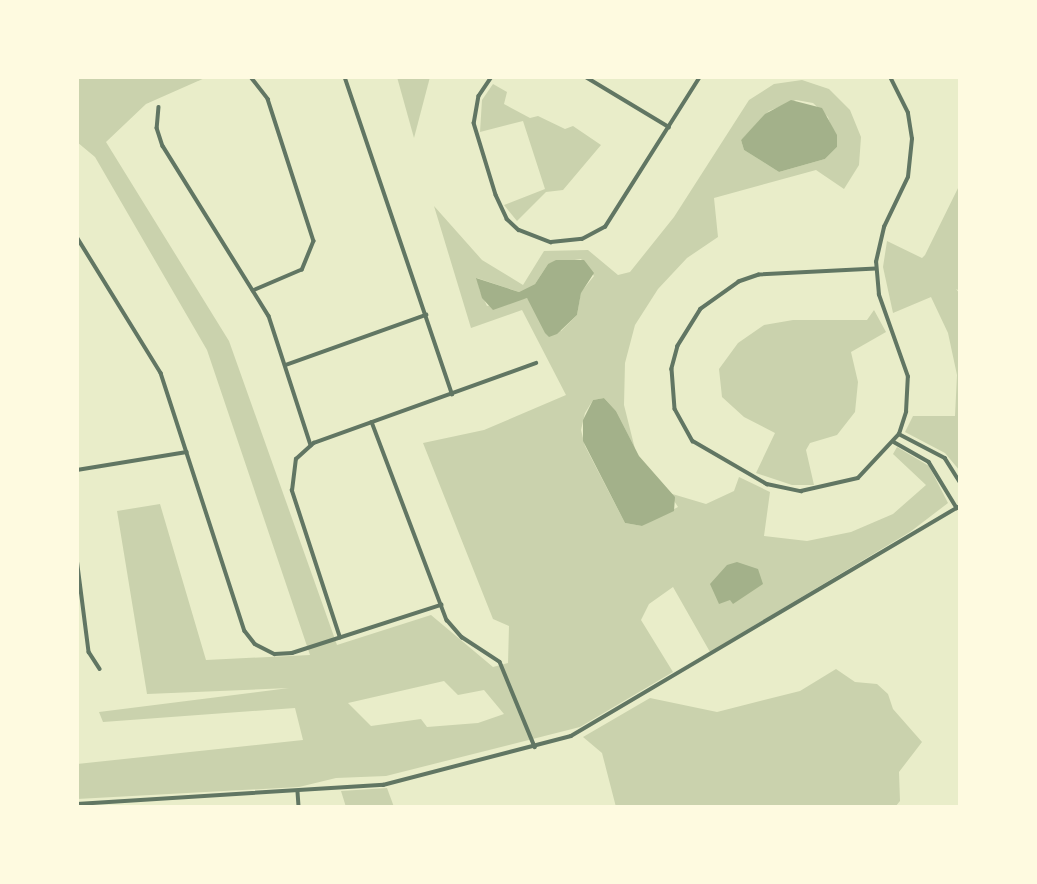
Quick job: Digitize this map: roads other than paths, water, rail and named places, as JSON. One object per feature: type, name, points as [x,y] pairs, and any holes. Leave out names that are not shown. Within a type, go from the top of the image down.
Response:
[{"type":"street","points":[[251,77],[268,99],[314,241],[302,270],[253,291]]},
{"type":"street","points":[[345,77],[452,394]]},
{"type":"street","points":[[492,77],[475,110],[476,138],[507,219],[534,238],[569,242],[605,227],[700,77]]},
{"type":"street","points":[[586,77],[669,127]]},
{"type":"street","points":[[876,269],[759,275],[719,294],[701,309],[678,346],[671,391],[675,409],[693,441],[781,489],[801,491],[844,484],[873,466],[899,434],[908,403],[907,369],[878,295],[876,269],[879,243],[905,186],[912,159],[908,113],[890,77]]},
{"type":"street","points":[[159,107],[157,128],[163,146],[269,316],[311,445]]},
{"type":"street","points":[[77,237],[159,368],[250,638],[261,649],[282,654],[441,605]]},
{"type":"street","points":[[286,365],[426,315]]},
{"type":"street","points":[[340,638],[290,481],[296,459],[311,445],[536,363]]},
{"type":"street","points":[[372,422],[441,605],[459,635],[499,662],[535,747]]},
{"type":"street","points":[[899,434],[941,455],[960,482]]},
{"type":"street","points":[[77,804],[383,785],[535,747],[596,724],[958,507],[929,462],[894,442]]},
{"type":"street","points":[[77,470],[187,452]]},
{"type":"street","points":[[77,558],[89,652],[100,669]]},
{"type":"street","points":[[298,792],[299,807]]}]
